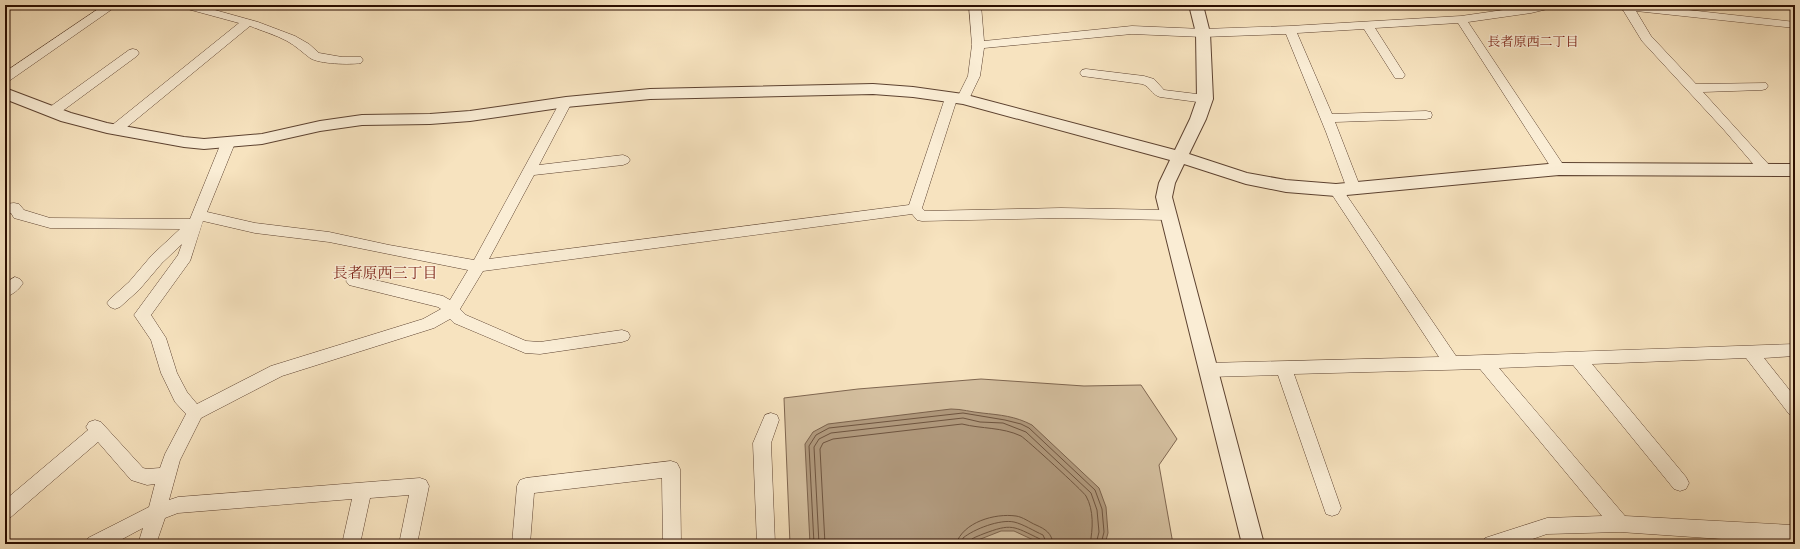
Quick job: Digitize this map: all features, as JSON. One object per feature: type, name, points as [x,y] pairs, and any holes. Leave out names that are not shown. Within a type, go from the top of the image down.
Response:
[{"type":"street","points":[[5,78],[112,5]]},
{"type":"street","points":[[184,5],[247,23],[286,37],[312,52],[315,56],[342,61],[357,60]]},
{"type":"street","points":[[915,210],[957,99],[974,76],[978,45],[975,5]]},
{"type":"street","points":[[1196,5],[1203,33],[1205,99],[1198,120],[1167,183],[1164,197],[1186,291],[1238,481],[1253,544]]},
{"type":"street","points":[[978,45],[1132,30],[1203,33],[1290,30],[1460,20],[1531,10],[1547,5]]},
{"type":"street","points":[[1702,5],[1710,16]]},
{"type":"street","points":[[1622,6],[1795,25]]},
{"type":"street","points":[[1622,6],[1646,38],[1766,170]]},
{"type":"street","points":[[1460,20],[1559,168]]},
{"type":"street","points":[[116,129],[247,23]]},
{"type":"street","points":[[1367,25],[1398,75]]},
{"type":"street","points":[[1290,30],[1327,118],[1354,189]]},
{"type":"street","points":[[52,112],[133,53]]},
{"type":"street","points":[[1086,73],[1144,80],[1150,82],[1160,93],[1205,99]]},
{"type":"street","points":[[1693,88],[1762,86]]},
{"type":"street","points":[[5,93],[52,112],[116,129],[184,142],[228,143],[262,139],[320,126],[362,120],[430,119],[470,116],[566,102],[650,94],[873,89],[913,92],[957,99],[1180,157],[1253,179],[1286,186],[1336,190],[1354,189],[1559,168],[1795,170]]},
{"type":"street","points":[[147,544],[171,459],[195,414],[277,371],[428,324],[452,310],[478,266],[566,102]]},
{"type":"street","points":[[1327,118],[1426,115]]},
{"type":"street","points":[[195,414],[181,397],[169,373],[158,338],[142,315],[160,293],[185,257],[197,219],[228,143]]},
{"type":"street","points":[[529,171],[623,160]]},
{"type":"street","points":[[1336,190],[1452,363]]},
{"type":"street","points":[[5,209],[14,208],[20,214],[50,223],[197,219],[254,228],[329,237],[388,250],[478,266],[915,210],[922,216],[1061,213],[1168,215]]},
{"type":"street","points":[[115,303],[134,286],[157,259],[197,219]]},
{"type":"street","points":[[354,281],[443,302],[460,319],[525,347],[540,348],[622,336]]},
{"type":"street","points":[[1208,370],[1484,362],[1795,350]]},
{"type":"street","points":[[1749,351],[1795,409]]},
{"type":"street","points":[[1576,358],[1680,483]]},
{"type":"street","points":[[1484,362],[1620,524]]},
{"type":"street","points":[[1284,368],[1332,508]]},
{"type":"street","points":[[766,544],[762,443],[771,420]]},
{"type":"street","points":[[5,511],[97,429],[137,474],[147,477],[166,475]]},
{"type":"street","points":[[521,544],[526,486],[671,469],[672,544]]},
{"type":"street","points":[[95,544],[157,512],[178,505],[420,486],[408,544]]},
{"type":"street","points":[[351,544],[363,490]]},
{"type":"street","points":[[1492,544],[1548,526],[1620,524],[1792,534],[1795,537]]},
{"type":"shaded area","points":[[981,379],[1084,386],[1141,385],[1177,439],[1159,465],[1173,544],[790,544],[784,398],[858,389]]},
{"type":"water","points":[[951,409],[1007,416],[1032,425],[1099,488],[1106,507],[1108,533],[1105,544],[1042,544],[1014,531],[1001,531],[968,544],[810,544],[805,444],[813,432],[828,424]]},
{"type":"district","name":"長者原西二丁目","points":[[1533,41]]},
{"type":"district","name":"長者原西三丁目","points":[[385,273]]}]
